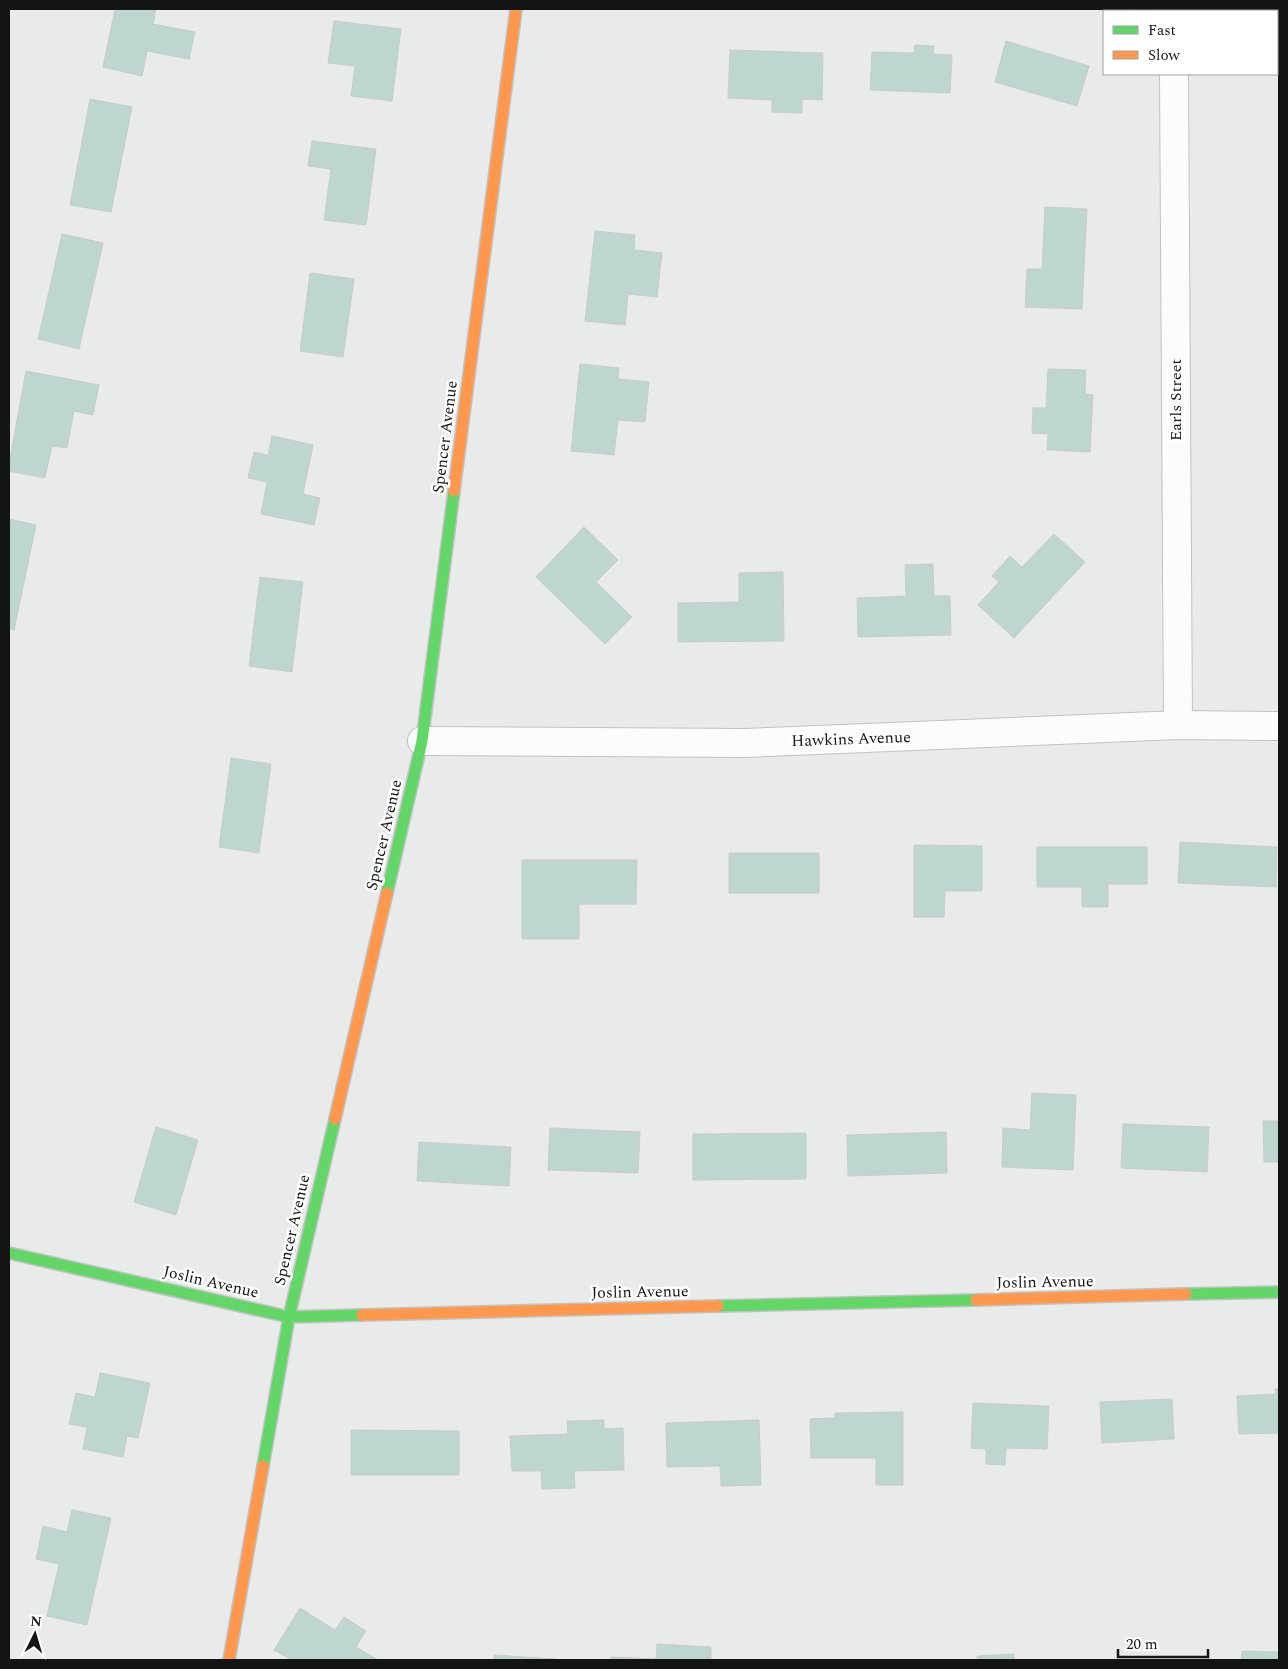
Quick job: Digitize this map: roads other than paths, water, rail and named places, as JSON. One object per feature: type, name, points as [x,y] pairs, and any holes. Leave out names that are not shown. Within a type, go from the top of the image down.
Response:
[{"type":"street","name":"Spencer Avenue","points":[[229,1660],[289,1316],[422,741],[516,9]]},
{"type":"street","name":"Earls Street","points":[[1174,75],[1178,725]]},
{"type":"street","name":"Hawkins Avenue","points":[[422,741],[745,743],[1178,725],[1279,726]]},
{"type":"street","name":"Joslin Avenue","points":[[9,1252],[289,1316],[1279,1292]]}]
